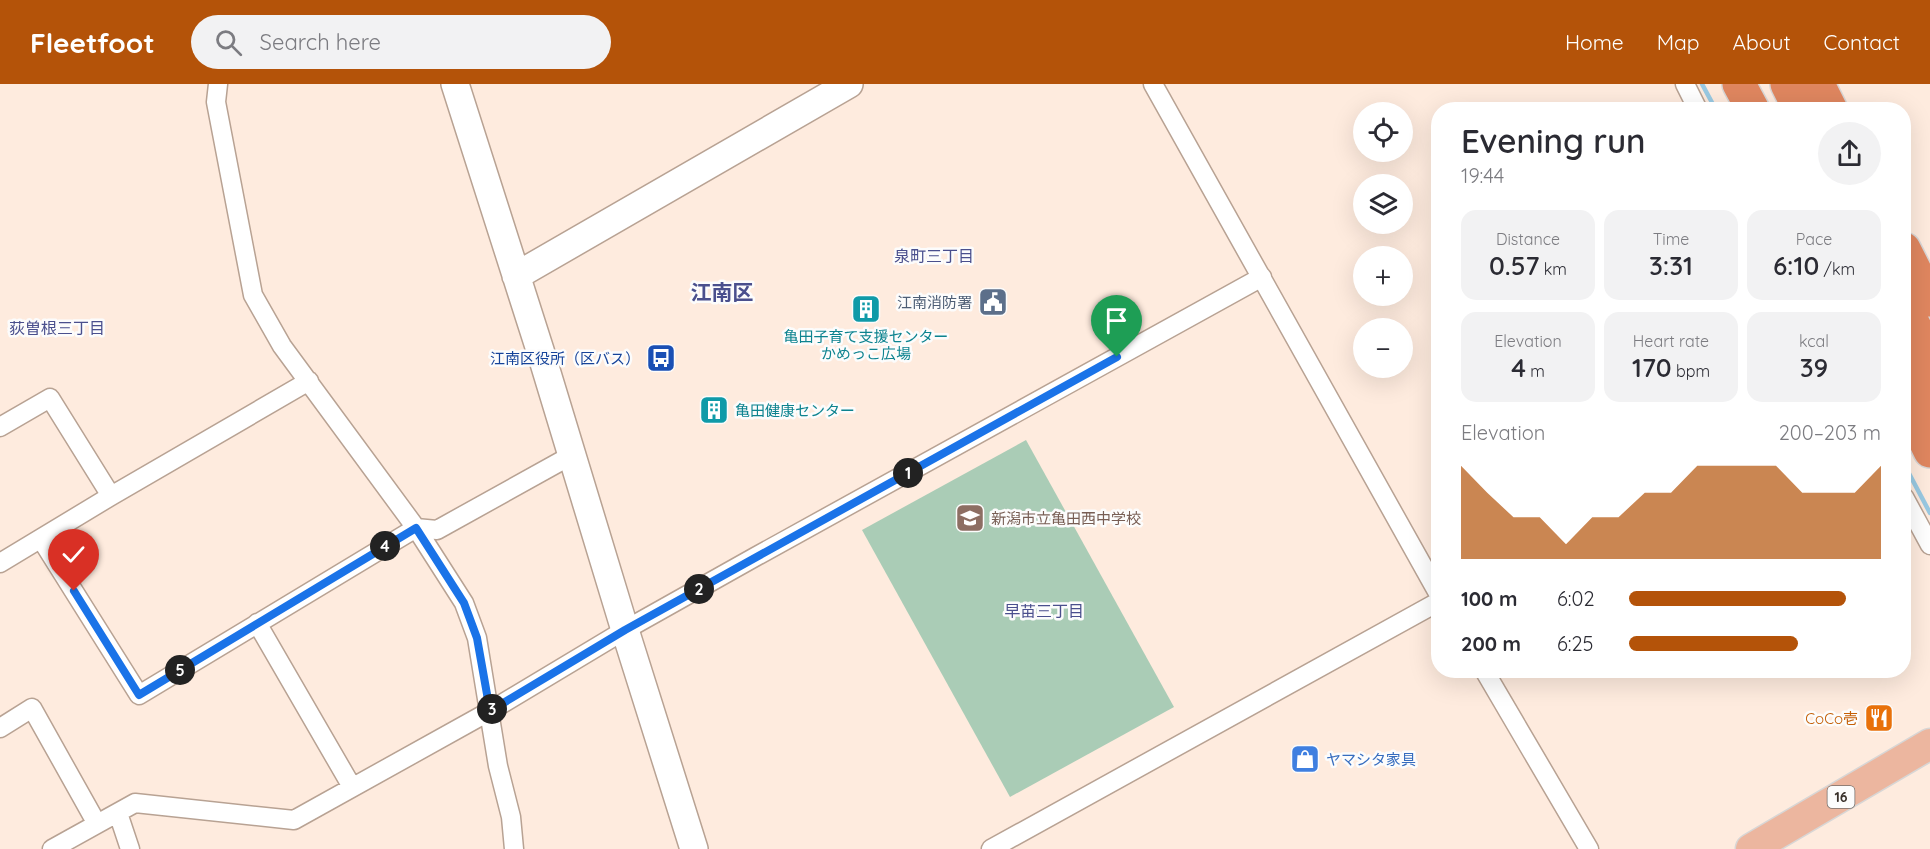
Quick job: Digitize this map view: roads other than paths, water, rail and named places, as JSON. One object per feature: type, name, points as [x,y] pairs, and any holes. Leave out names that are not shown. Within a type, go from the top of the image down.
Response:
[{"type":"highway","points":[[1739,84],[1749,102]]},
{"type":"highway","points":[[1759,84],[1769,102]]},
{"type":"highway","points":[[1787,84],[1796,102]]},
{"type":"highway","points":[[1818,84],[1827,102]]},
{"type":"highway","points":[[1911,263],[1930,300]]},
{"type":"highway","points":[[1913,371],[1930,406]]},
{"type":"highway","points":[[1913,371],[1930,451]]},
{"type":"main road","name":"16","points":[[1751,849],[1930,744]]},
{"type":"street","points":[[218,84],[216,102],[253,295],[282,346],[416,528],[464,603],[477,638],[498,766],[511,817],[514,849]]},
{"type":"street","points":[[455,84],[694,849]]},
{"type":"street","points":[[516,276],[849,84]]},
{"type":"street","points":[[1153,84],[1431,580]]},
{"type":"street","points":[[1685,84],[1694,102]]},
{"type":"street","points":[[52,849],[135,803],[294,820],[490,711],[625,630],[1262,277]]},
{"type":"street","points":[[0,563],[309,381]]},
{"type":"street","points":[[0,427],[50,398],[111,496]]},
{"type":"street","points":[[41,539],[139,695],[416,528],[437,530],[572,455]]},
{"type":"street","points":[[1911,510],[1930,545]]},
{"type":"street","points":[[992,849],[1431,606]]},
{"type":"street","points":[[257,623],[352,787]]},
{"type":"street","points":[[1489,678],[1589,849]]},
{"type":"street","points":[[0,728],[32,708],[97,824]]},
{"type":"street","points":[[118,813],[130,849]]},
{"type":"waterway","points":[[1702,84],[1712,102]]},
{"type":"waterway","points":[[1911,477],[1930,513]]},
{"type":"place","name":"江南消防署","points":[[993,302]]},
{"type":"place","name":"亀田子育て支援センター かめっこ広場","points":[[866,309]]},
{"type":"place","name":"江南区役所（区バス）","points":[[661,358]]},
{"type":"place","name":"亀田健康センター","points":[[714,410]]},
{"type":"place","name":"新潟市立亀田西中学校","points":[[970,518]]},
{"type":"place","name":"CoCo壱","points":[[1879,718]]},
{"type":"place","name":"ヤマシタ家具","points":[[1305,759]]},
{"type":"district","name":"泉町三丁目","points":[[934,256]]},
{"type":"district","name":"江南区","points":[[722,292]]},
{"type":"district","name":"荻曽根三丁目","points":[[57,328]]},
{"type":"district","name":"早苗三丁目","points":[[1044,611]]}]
